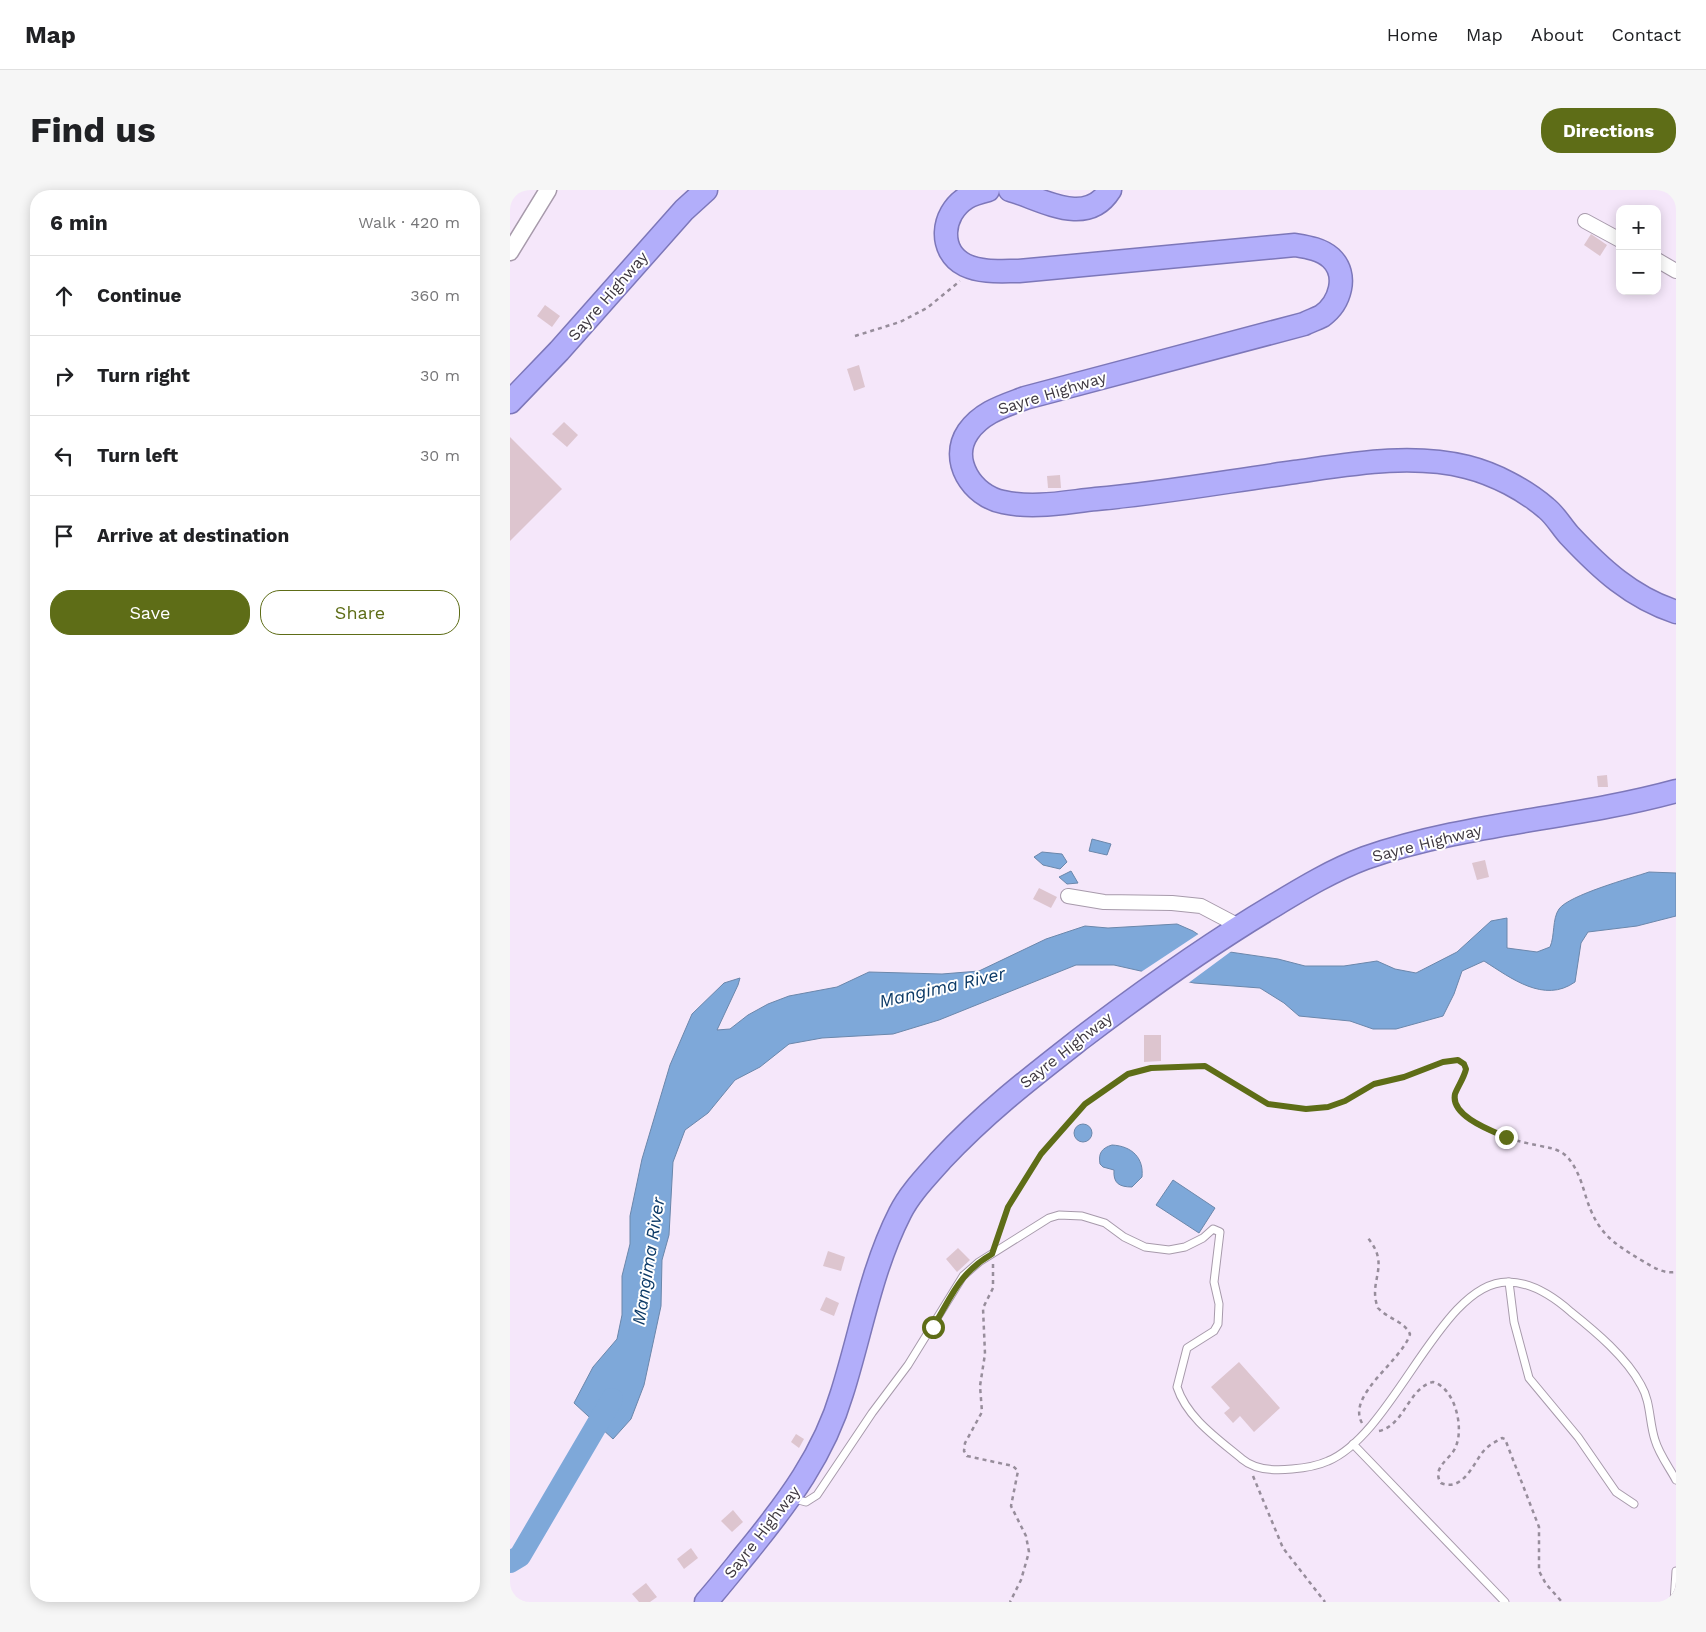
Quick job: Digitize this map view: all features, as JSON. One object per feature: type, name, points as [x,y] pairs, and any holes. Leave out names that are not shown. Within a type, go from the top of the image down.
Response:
[{"type":"highway","name":"Sayre Highway","points":[[510,402],[560,351],[684,210],[706,190]]},
{"type":"highway","name":"Sayre Highway","points":[[988,190],[965,199],[952,212],[946,223],[948,247],[958,260],[975,268],[995,271],[1019,271],[1295,245],[1311,247],[1331,258],[1336,265],[1341,289],[1332,306],[1322,315],[1304,324],[1024,398],[993,410],[969,430],[962,442],[961,449],[966,473],[973,485],[985,495],[1002,502],[1037,505],[1114,498],[1352,464],[1434,462],[1468,467],[1523,491],[1548,509],[1604,572],[1635,594],[1676,612]]},
{"type":"highway","points":[[1010,190],[1058,207],[1079,210],[1095,206],[1110,190]]},
{"type":"highway","name":"Sayre Highway","points":[[706,1602],[791,1498],[811,1464],[841,1396],[880,1254],[902,1209],[937,1165],[1001,1100],[1134,998],[1235,929],[1313,882],[1362,859],[1410,844],[1461,833],[1604,808],[1676,791]]},
{"type":"street","points":[[510,252],[548,190]]},
{"type":"street","points":[[1585,221],[1616,238]]},
{"type":"street","points":[[1661,262],[1676,271]]},
{"type":"street","points":[[1068,896],[1104,902],[1172,903],[1201,906],[1235,929]]},
{"type":"lane","points":[[791,1498],[806,1502],[817,1495],[872,1413],[908,1366],[963,1276],[979,1262],[1050,1218],[1059,1215],[1082,1216],[1105,1224],[1124,1237],[1145,1247],[1169,1250],[1186,1247],[1213,1230],[1220,1232],[1216,1249],[1214,1282],[1219,1304],[1218,1324],[1214,1331],[1187,1348],[1177,1387],[1189,1411],[1248,1465],[1279,1470],[1308,1468],[1330,1461],[1369,1430],[1383,1413],[1423,1353],[1462,1304],[1485,1287],[1509,1282],[1531,1286],[1559,1301],[1595,1331],[1629,1369],[1641,1385],[1648,1401],[1655,1441],[1676,1480]]},
{"type":"lane","points":[[1509,1282],[1516,1330],[1529,1378],[1578,1437],[1616,1492],[1634,1504]]},
{"type":"lane","points":[[1353,1444],[1505,1602]]},
{"type":"lane","points":[[1674,1602],[1676,1571]]},
{"type":"path","points":[[855,336],[900,322],[927,308],[975,268]]},
{"type":"path","points":[[1010,1602],[1021,1580],[1029,1546],[1011,1506],[1018,1471],[1013,1466],[967,1456],[964,1452],[965,1442],[982,1412],[980,1386],[985,1354],[983,1308],[993,1288],[992,1254],[1008,1207],[1041,1154],[1085,1104],[1128,1074],[1151,1068],[1205,1066],[1268,1104],[1306,1109],[1328,1107],[1345,1101],[1374,1084],[1404,1077],[1443,1062],[1458,1060],[1464,1064],[1466,1069],[1455,1095],[1459,1109],[1476,1125],[1506,1137],[1562,1151],[1579,1174],[1595,1221],[1608,1239],[1653,1267],[1666,1273],[1676,1272]]},
{"type":"path","points":[[1367,1237],[1379,1258],[1376,1290],[1378,1308],[1387,1317],[1406,1327],[1410,1334],[1390,1364],[1363,1396],[1358,1409],[1360,1420],[1369,1430],[1379,1431],[1392,1426],[1420,1389],[1433,1382],[1440,1384],[1448,1390],[1458,1422],[1459,1439],[1456,1448],[1440,1468],[1438,1474],[1441,1483],[1450,1485],[1469,1474],[1486,1448],[1498,1440],[1505,1439],[1539,1528],[1539,1571],[1546,1584],[1562,1602]]},
{"type":"path","points":[[1248,1465],[1284,1548],[1325,1602]]},
{"type":"water","points":[[1092,839],[1111,844],[1107,855],[1089,851]]},
{"type":"water","points":[[1042,852],[1062,854],[1067,862],[1060,869],[1043,865],[1034,857]]},
{"type":"water","points":[[1071,871],[1078,883],[1067,884],[1059,877]]},
{"type":"water","points":[[1649,872],[1676,873],[1676,916],[1637,926],[1588,932],[1581,943],[1575,982],[1563,988],[1540,990],[1516,981],[1484,961],[1462,971],[1454,994],[1443,1016],[1396,1029],[1373,1029],[1350,1021],[1299,1016],[1284,1003],[1260,988],[1194,983],[1114,965],[1076,965],[939,1020],[893,1034],[822,1038],[789,1044],[760,1067],[735,1080],[708,1113],[685,1130],[673,1162],[669,1235],[662,1260],[661,1306],[644,1385],[631,1419],[613,1439],[574,1403],[593,1367],[617,1339],[622,1315],[622,1276],[630,1244],[630,1216],[642,1159],[670,1065],[692,1014],[724,983],[740,978],[717,1030],[730,1029],[748,1015],[768,1004],[789,996],[837,987],[869,972],[942,974],[979,971],[1046,939],[1085,926],[1108,928],[1177,924],[1193,931],[1223,951],[1278,959],[1305,966],[1344,966],[1377,961],[1395,969],[1416,973],[1457,952],[1491,921],[1507,918],[1507,948],[1537,952],[1550,947],[1557,913],[1565,904],[1587,893]]},
{"type":"water","points":[[1083,1124],[1089,1127],[1092,1133],[1089,1139],[1083,1142],[1077,1139],[1074,1133],[1077,1127]]},
{"type":"water","points":[[1112,1145],[1131,1151],[1139,1159],[1142,1177],[1132,1187],[1120,1185],[1116,1181],[1114,1170],[1103,1167],[1100,1164],[1102,1151]]},
{"type":"water","points":[[1173,1180],[1215,1208],[1199,1233],[1156,1205]]},
{"type":"pier","points":[[1200,933],[1223,948],[1233,950],[1187,984],[1138,974]]},
{"type":"building","points":[[1591,234],[1607,245],[1600,256],[1584,245]]},
{"type":"building","points":[[545,305],[560,316],[552,327],[537,316]]},
{"type":"building","points":[[859,365],[865,387],[854,391],[847,369]]},
{"type":"building","points":[[564,422],[578,435],[567,447],[552,434]]},
{"type":"building","points":[[510,437],[562,489],[510,541]]},
{"type":"building","points":[[1060,475],[1061,488],[1048,488],[1047,476]]},
{"type":"building","points":[[1607,775],[1608,787],[1598,787],[1597,776]]},
{"type":"building","points":[[1485,860],[1489,877],[1477,880],[1472,863]]},
{"type":"building","points":[[1039,888],[1057,897],[1051,908],[1033,899]]},
{"type":"building","points":[[1144,1035],[1161,1035],[1161,1061],[1144,1062]]},
{"type":"building","points":[[958,1248],[970,1260],[957,1272],[946,1259]]},
{"type":"building","points":[[828,1251],[845,1257],[841,1271],[823,1266]]},
{"type":"building","points":[[826,1297],[839,1303],[834,1316],[820,1310]]},
{"type":"building","points":[[1239,1362],[1280,1408],[1254,1432],[1240,1416],[1233,1423],[1224,1413],[1230,1408],[1211,1387]]},
{"type":"building","points":[[796,1434],[804,1439],[799,1448],[791,1442]]},
{"type":"building","points":[[733,1510],[743,1522],[732,1532],[721,1521]]},
{"type":"building","points":[[691,1548],[698,1558],[684,1569],[677,1559]]},
{"type":"building","points":[[646,1583],[657,1597],[650,1602],[639,1602],[632,1594]]},
{"type":"waterway","name":"Mangima River","points":[[510,1562],[520,1556],[612,1399]]},
{"type":"route","points":[[933,1327],[963,1276],[970,1268],[992,1254],[1008,1207],[1041,1154],[1085,1104],[1128,1074],[1151,1068],[1189,1065],[1205,1066],[1268,1104],[1306,1109],[1328,1107],[1345,1101],[1374,1084],[1404,1077],[1443,1062],[1458,1060],[1464,1064],[1466,1069],[1463,1081],[1455,1095],[1455,1101],[1459,1109],[1476,1125],[1506,1137]]}]
